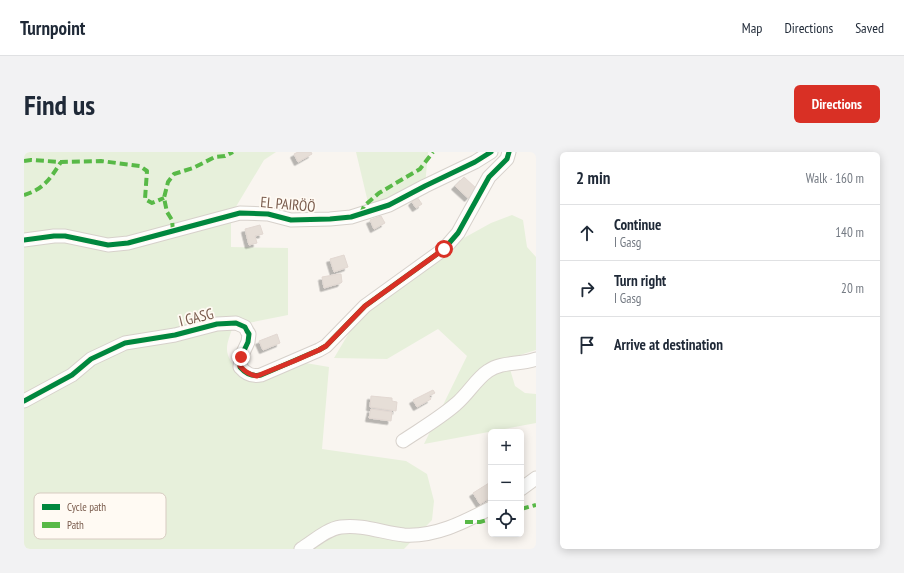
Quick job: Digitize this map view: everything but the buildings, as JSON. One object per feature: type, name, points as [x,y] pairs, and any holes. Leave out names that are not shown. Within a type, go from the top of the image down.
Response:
[{"type":"street","name":"EL PAIRÖÖ","points":[[24,240],[65,236],[108,245],[128,243],[240,213],[268,214],[292,220],[351,217],[389,205],[475,162],[491,152]]},
{"type":"street","name":"I GASG","points":[[24,401],[72,375],[91,359],[125,343],[175,335],[217,324],[236,322],[245,327],[248,338],[241,357],[240,366],[247,373],[253,376],[261,375],[319,350],[332,340],[365,306],[452,241],[489,177],[507,159],[509,152]]},
{"type":"street","points":[[403,441],[456,404],[468,393],[479,379],[489,371],[507,364],[528,362],[536,359]]},
{"type":"street","points":[[524,487],[536,478]]},
{"type":"street","points":[[301,549],[332,530],[340,527],[357,527],[405,535],[437,532],[488,509]]},
{"type":"green space","points":[[24,152],[276,152],[264,160],[231,215],[231,247],[288,248],[288,315],[233,326],[227,346],[230,360],[234,365],[240,367],[247,373],[294,361],[329,367],[322,449],[406,461],[427,474],[434,501],[432,520],[404,549],[24,549]]},
{"type":"green space","points":[[356,152],[428,152],[425,186],[370,211]]},
{"type":"green space","points":[[512,215],[523,220],[527,247],[536,257],[536,350],[507,359],[515,386],[525,393],[536,394],[536,423],[504,429],[488,429],[488,432],[424,444],[467,356],[438,329],[387,359],[334,358],[365,306],[444,249],[491,223]]},
{"type":"marked path","points":[[173,231],[172,220],[167,212],[164,198],[168,182],[174,174],[193,168],[215,157],[225,156],[233,152]]},
{"type":"marked path","points":[[361,214],[364,206],[379,193],[420,169],[433,152]]},
{"type":"marked path","points":[[24,161],[101,161],[140,166],[147,171],[145,199],[152,203],[164,198]]},
{"type":"marked path","points":[[24,195],[37,190],[46,183],[61,162]]},
{"type":"marked path","points":[[524,508],[536,505]]},
{"type":"marked path","points":[[465,522],[480,522],[488,520]]},
{"type":"cycle path","points":[[24,240],[65,236],[108,245],[128,243],[240,213],[268,214],[291,220],[351,217],[389,205],[475,162],[491,152]]},
{"type":"cycle path","points":[[24,401],[72,375],[91,359],[125,343],[175,335],[217,324],[236,323],[245,327],[249,334],[248,342],[241,357],[240,367],[252,375],[261,375],[319,350],[326,346],[365,306],[444,249],[458,233],[489,177],[507,159],[509,152]]},
{"type":"route","points":[[241,357],[240,366],[243,370],[253,376],[257,376],[319,350],[326,346],[365,306],[444,249]]}]
